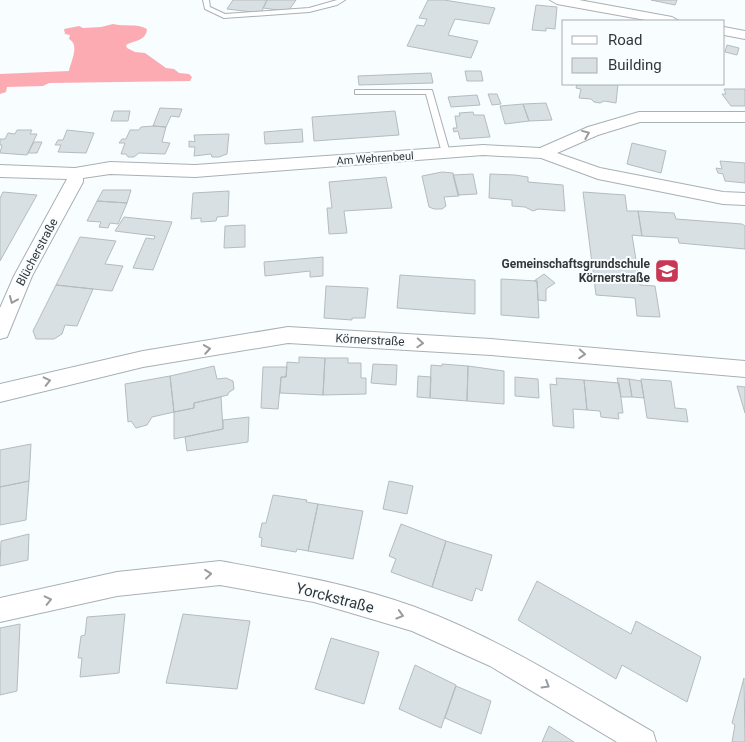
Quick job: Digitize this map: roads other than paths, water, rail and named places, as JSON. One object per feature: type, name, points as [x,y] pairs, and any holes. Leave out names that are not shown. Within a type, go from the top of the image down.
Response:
[{"type":"street","points":[[557,0],[667,20]]},
{"type":"street","points":[[725,31],[745,35]]},
{"type":"street","name":"Am Wehrenbeul","points":[[0,171],[75,174],[110,168],[221,170],[483,150],[542,153],[593,131],[639,117],[745,117]]},
{"type":"street","points":[[542,153],[598,173],[723,198],[745,200]]},
{"type":"street","name":"Blücherstraße","points":[[0,331],[23,276],[75,182],[75,174]]},
{"type":"street","name":"Körnerstraße","points":[[0,392],[143,359],[288,335],[491,347],[745,369]]},
{"type":"street","name":"Yorckstraße","points":[[0,610],[117,584],[220,573],[314,590],[414,619],[499,657],[643,742]]},
{"type":"lane","points":[[206,0],[207,8],[224,16],[309,10],[335,4],[342,0]]},
{"type":"lane","points":[[358,92],[429,92],[446,153]]},
{"type":"place","name":"Gemeinschaftsgrundschule Körnerstraße","points":[[667,271]]}]
